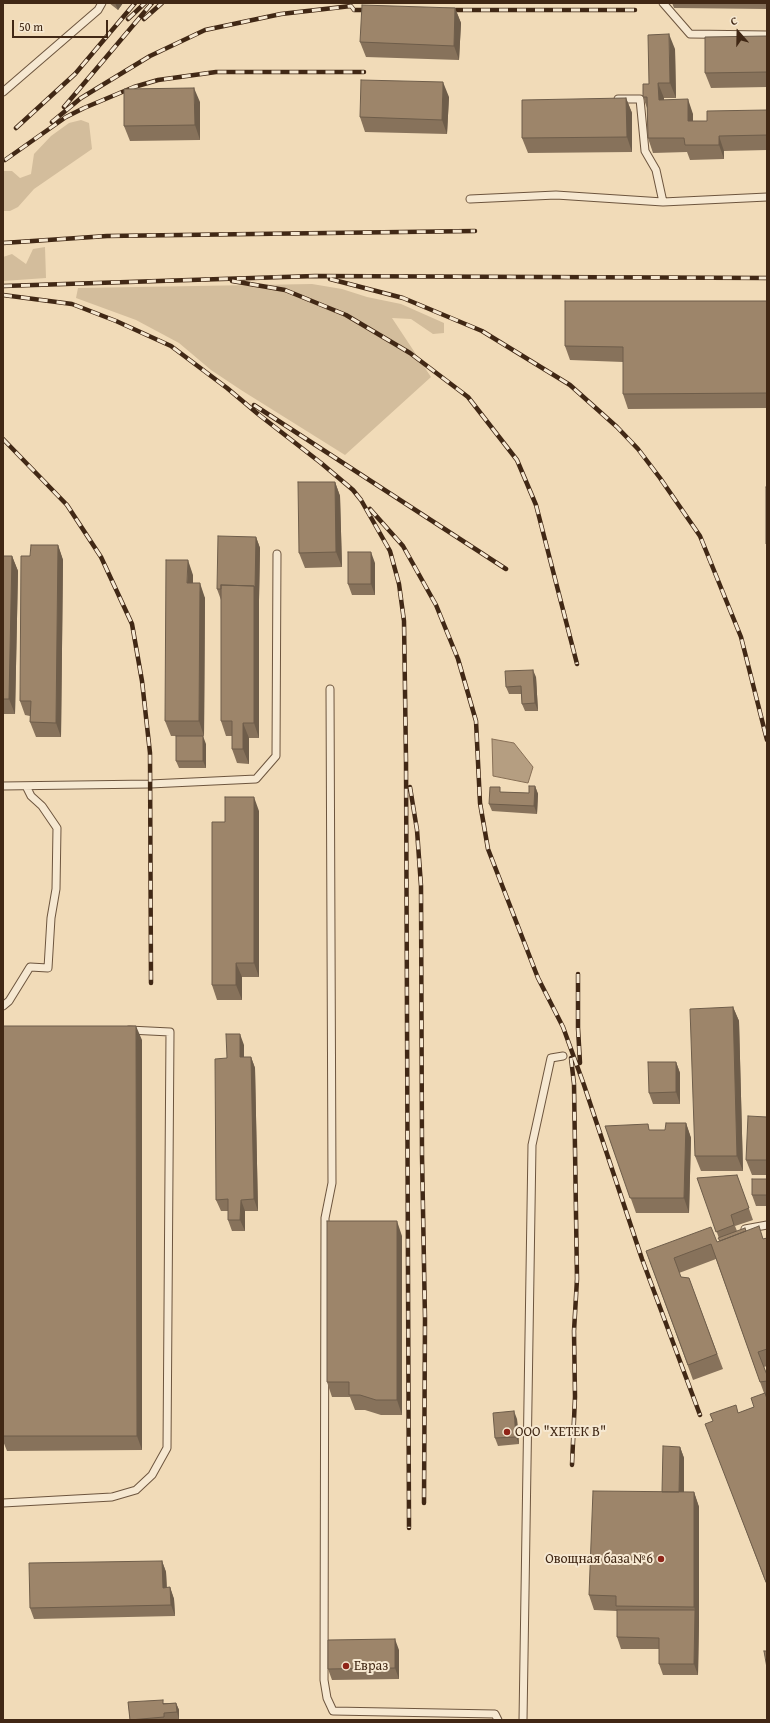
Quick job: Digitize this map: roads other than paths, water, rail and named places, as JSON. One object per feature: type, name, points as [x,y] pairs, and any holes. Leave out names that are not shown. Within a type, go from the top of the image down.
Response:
[{"type":"lane","points":[[3,92],[98,10],[102,3]]},
{"type":"lane","points":[[664,3],[690,34],[767,35]]},
{"type":"lane","points":[[610,99],[640,99],[645,151],[656,170],[663,202]]},
{"type":"lane","points":[[470,199],[556,195],[663,202],[767,197]]},
{"type":"lane","points":[[3,786],[150,784],[256,779],[276,756],[277,554]]},
{"type":"lane","points":[[330,689],[332,1183],[325,1218],[324,1680],[327,1698],[333,1711],[495,1714],[498,1720]]},
{"type":"lane","points":[[3,1006],[9,1001],[30,968],[48,968],[51,918],[56,889],[57,828],[42,806],[31,796],[26,786]]},
{"type":"lane","points":[[3,1503],[112,1498],[136,1490],[152,1475],[167,1448],[170,1032],[122,1030]]},
{"type":"lane","points":[[523,1720],[532,1145],[551,1058],[563,1056]]},
{"type":"lane","points":[[745,1229],[767,1225]]},
{"type":"railway","points":[[16,128],[75,74],[135,3]]},
{"type":"railway","points":[[128,19],[145,3]]},
{"type":"railway","points":[[64,107],[152,3]]},
{"type":"railway","points":[[144,19],[162,3]]},
{"type":"railway","points":[[52,122],[81,98],[150,56],[205,30],[281,14],[351,6],[354,10],[373,10]]},
{"type":"railway","points":[[445,10],[635,10]]},
{"type":"railway","points":[[5,160],[66,117],[134,87],[158,80],[216,72],[364,72]]},
{"type":"railway","points":[[3,243],[107,236],[475,231]]},
{"type":"railway","points":[[3,286],[315,276],[767,278]]},
{"type":"railway","points":[[330,279],[403,298],[482,331],[570,385],[617,427],[638,449],[700,536],[741,637],[767,740]]},
{"type":"railway","points":[[232,281],[285,290],[346,315],[410,353],[468,397],[517,460],[536,505],[577,664]]},
{"type":"railway","points":[[3,295],[72,304],[116,321],[171,346],[227,388],[353,490],[361,500],[390,551],[399,584],[404,621],[406,760],[409,1528]]},
{"type":"railway","points":[[254,405],[506,569]]},
{"type":"railway","points":[[3,439],[67,505],[101,557],[132,624],[142,681],[150,753],[151,983]]},
{"type":"railway","points":[[370,509],[403,546],[436,605],[458,659],[476,721],[480,803],[488,849],[538,978],[563,1027],[642,1259],[700,1415]]},
{"type":"railway","points":[[410,787],[417,830],[421,886],[422,1155],[425,1319],[424,1503]]},
{"type":"railway","points":[[578,974],[578,1028],[580,1063]]},
{"type":"railway","points":[[571,1058],[574,1084],[577,1279],[574,1331],[575,1397],[572,1465]]},
{"type":"place","name":"ООО \"ХЕТЕК В\"","points":[[507,1432]]},
{"type":"place","name":"Овощная база №6","points":[[661,1559]]},
{"type":"place","name":"Евраз","points":[[346,1666]]}]
